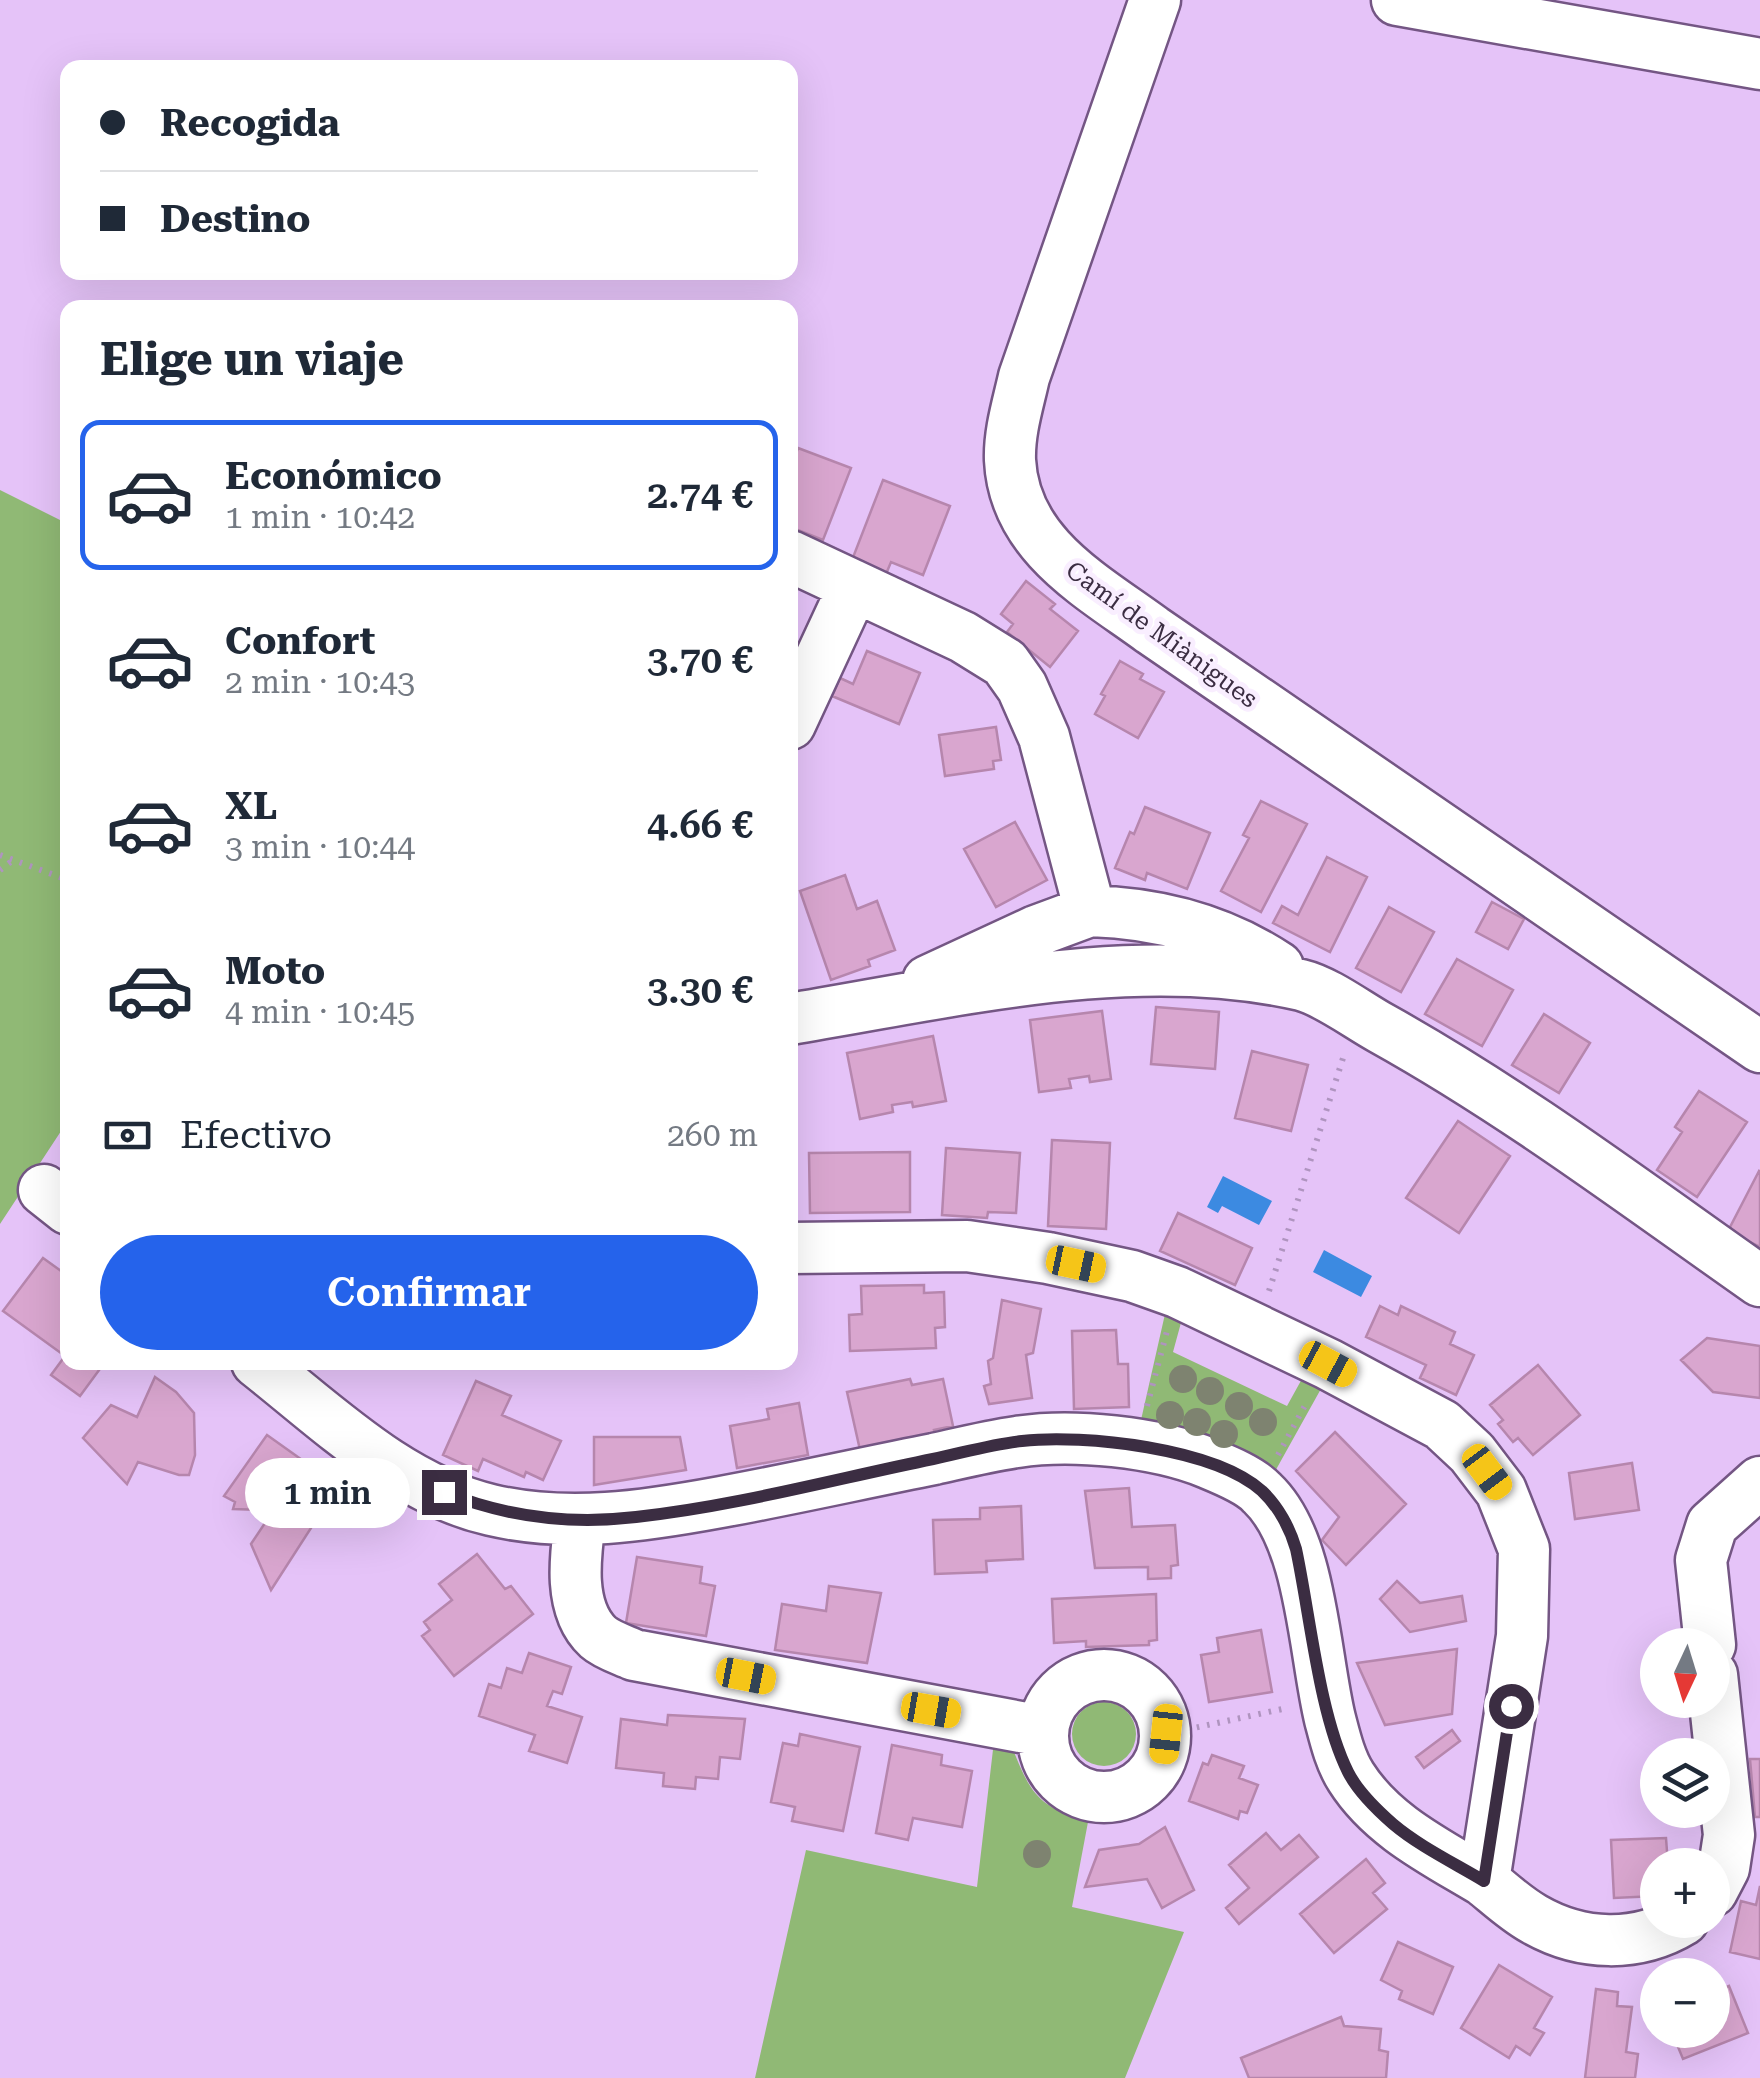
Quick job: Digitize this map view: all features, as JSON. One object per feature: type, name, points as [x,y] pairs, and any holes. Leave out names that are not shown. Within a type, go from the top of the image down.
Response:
[{"type":"street","name":"Camí de Miànigues","points":[[1155,0],[1024,377],[1013,424],[1010,460],[1027,524],[1062,564],[1152,630],[1760,1047]]},
{"type":"street","points":[[1397,0],[1760,64]]},
{"type":"street","points":[[798,560],[962,637],[1005,663],[1022,688],[1044,737],[1090,911]]},
{"type":"street","points":[[798,707],[854,586]]},
{"type":"street","points":[[875,1005],[1036,931],[1090,911],[1128,912],[1209,931],[1420,1050],[1551,1134],[1760,1281]]},
{"type":"street","points":[[798,1018],[1037,980],[1151,970],[1214,971],[1306,986]]},
{"type":"street","points":[[798,1248],[966,1246],[1116,1272],[1177,1292],[1328,1364],[1442,1426],[1472,1453],[1501,1492],[1524,1549],[1522,1636],[1484,1881]]},
{"type":"street","points":[[266,1370],[396,1470],[488,1510],[580,1520],[636,1517],[759,1495],[1020,1441],[1073,1438],[1136,1446],[1207,1462],[1260,1489],[1291,1531],[1336,1742],[1349,1775],[1368,1800],[1396,1826],[1484,1881],[1532,1919],[1593,1940],[1640,1938]]},
{"type":"street","points":[[1708,1628],[1701,1560],[1712,1525],[1760,1482]]},
{"type":"street","points":[[580,1520],[576,1550],[578,1596],[584,1621],[601,1640],[634,1655],[1042,1731]]},
{"type":"street","points":[[1106,1675],[1136,1683],[1152,1696],[1162,1714],[1166,1734],[1164,1754],[1141,1786],[1122,1796],[1102,1798],[1082,1794],[1065,1784],[1044,1751],[1042,1731],[1059,1694],[1076,1681],[1106,1675]]},
{"type":"street","points":[[1717,1718],[1730,1835],[1728,1848]]},
{"type":"path","points":[[0,854],[60,877]]},
{"type":"path","points":[[0,870],[12,861]]},
{"type":"path","points":[[1257,1330],[1357,1015]]},
{"type":"path","points":[[1136,1446],[1177,1292]]},
{"type":"path","points":[[1260,1489],[1328,1364]]},
{"type":"path","points":[[1166,1734],[1326,1700]]},
{"type":"green space","points":[[0,490],[60,520],[60,1133],[0,1224]]},
{"type":"green space","points":[[1165,1314],[1182,1319],[1173,1352],[1287,1406],[1303,1377],[1322,1387],[1273,1475],[1242,1453],[1211,1438],[1141,1420]]},
{"type":"green space","points":[[1104,1702],[1126,1712],[1136,1734],[1126,1756],[1104,1766],[1082,1756],[1072,1734],[1082,1712]]},
{"type":"green space","points":[[994,1741],[1012,1747],[1031,1788],[1047,1804],[1088,1822],[1072,1907],[1184,1932],[1125,2078],[755,2078],[806,1850],[977,1887]]},
{"type":"water","points":[[1223,1176],[1272,1201],[1259,1225],[1222,1206],[1218,1213],[1207,1207]]},
{"type":"water","points":[[1324,1250],[1372,1276],[1361,1297],[1313,1272]]},
{"type":"building","points":[[798,448],[851,468],[823,540],[798,530]]},
{"type":"building","points":[[883,480],[950,506],[923,575],[891,562],[886,574],[852,560]]},
{"type":"building","points":[[1026,581],[1055,604],[1050,609],[1078,631],[1050,667],[1007,632],[1013,624],[1001,614]]},
{"type":"building","points":[[867,651],[920,673],[899,724],[832,696],[840,678],[853,684]]},
{"type":"building","points":[[1120,661],[1143,674],[1140,679],[1164,692],[1138,738],[1095,714],[1105,696],[1101,694]]},
{"type":"building","points":[[996,727],[1001,760],[993,761],[994,769],[945,776],[939,735]]},
{"type":"building","points":[[1261,801],[1307,824],[1261,912],[1221,891],[1249,838],[1243,835]]},
{"type":"building","points":[[1145,807],[1210,833],[1187,889],[1147,873],[1145,880],[1115,868]]},
{"type":"building","points":[[1015,822],[1047,880],[996,907],[964,849]]},
{"type":"building","points":[[1327,857],[1367,877],[1330,952],[1273,923],[1282,906],[1298,915]]},
{"type":"building","points":[[845,875],[857,909],[877,901],[895,950],[868,960],[870,966],[831,980],[800,891]]},
{"type":"building","points":[[1492,902],[1524,919],[1508,949],[1476,932]]},
{"type":"building","points":[[1389,907],[1434,932],[1401,992],[1356,968]]},
{"type":"building","points":[[1457,959],[1513,990],[1482,1046],[1425,1014]]},
{"type":"building","points":[[1156,1007],[1219,1012],[1215,1069],[1151,1064]]},
{"type":"building","points":[[1102,1011],[1111,1079],[1069,1079],[1071,1088],[1039,1092],[1030,1020]]},
{"type":"building","points":[[1544,1014],[1590,1043],[1559,1093],[1512,1065]]},
{"type":"building","points":[[933,1036],[946,1101],[913,1107],[912,1102],[892,1105],[893,1112],[860,1119],[847,1053]]},
{"type":"building","points":[[1252,1051],[1308,1065],[1291,1131],[1235,1118]]},
{"type":"building","points":[[1699,1091],[1747,1122],[1697,1197],[1657,1170],[1682,1132],[1675,1127]]},
{"type":"building","points":[[1458,1121],[1510,1156],[1459,1233],[1406,1198]]},
{"type":"building","points":[[1052,1140],[1110,1143],[1106,1229],[1048,1226]]},
{"type":"building","points":[[946,1148],[1020,1153],[1016,1213],[988,1212],[987,1218],[942,1215]]},
{"type":"building","points":[[910,1152],[910,1212],[810,1213],[809,1153]]},
{"type":"building","points":[[1760,1172],[1760,1247],[1728,1231]]},
{"type":"building","points":[[1178,1213],[1252,1248],[1235,1285],[1160,1251]]},
{"type":"building","points":[[43,1258],[60,1270],[60,1352],[3,1311]]},
{"type":"building","points":[[924,1285],[924,1293],[944,1292],[945,1327],[935,1328],[936,1348],[850,1351],[849,1315],[862,1314],[861,1286]]},
{"type":"building","points":[[1002,1300],[1041,1309],[1033,1353],[1026,1355],[1032,1398],[989,1404],[984,1386],[991,1384],[988,1361],[993,1358]]},
{"type":"building","points":[[1380,1306],[1398,1315],[1401,1306],[1455,1332],[1450,1344],[1474,1355],[1456,1395],[1420,1378],[1426,1365],[1366,1337]]},
{"type":"building","points":[[1116,1330],[1118,1364],[1128,1364],[1129,1407],[1074,1409],[1072,1331]]},
{"type":"building","points":[[1707,1338],[1760,1346],[1760,1398],[1713,1392],[1681,1360]]},
{"type":"building","points":[[60,1363],[60,1370],[99,1370],[80,1396],[51,1375]]},
{"type":"building","points":[[1538,1365],[1580,1415],[1533,1455],[1518,1438],[1513,1442],[1498,1424],[1503,1420],[1490,1405]]},
{"type":"building","points":[[155,1377],[176,1392],[194,1413],[195,1455],[189,1475],[138,1462],[127,1484],[83,1438],[111,1405],[137,1417]]},
{"type":"building","points":[[910,1379],[912,1385],[943,1379],[953,1426],[934,1430],[935,1434],[860,1450],[847,1392]]},
{"type":"building","points":[[476,1381],[511,1396],[502,1415],[561,1441],[543,1480],[526,1472],[524,1477],[483,1459],[478,1471],[443,1455]]},
{"type":"building","points":[[799,1403],[808,1455],[737,1468],[730,1426],[769,1419],[767,1409]]},
{"type":"building","points":[[1335,1432],[1406,1504],[1346,1565],[1322,1540],[1339,1517],[1296,1471]]},
{"type":"building","points":[[267,1435],[319,1472],[312,1481],[340,1483],[271,1590],[251,1544],[269,1517],[260,1510],[233,1509],[235,1502],[224,1496]]},
{"type":"building","points":[[594,1437],[680,1437],[686,1470],[594,1485]]},
{"type":"building","points":[[1632,1463],[1639,1510],[1575,1519],[1569,1473]]},
{"type":"building","points":[[1129,1488],[1132,1527],[1175,1525],[1178,1565],[1171,1566],[1171,1578],[1148,1579],[1148,1567],[1095,1568],[1085,1491]]},
{"type":"building","points":[[1021,1506],[1023,1559],[986,1561],[987,1572],[935,1574],[933,1520],[980,1519],[980,1508]]},
{"type":"building","points":[[477,1554],[505,1589],[511,1586],[533,1614],[454,1676],[422,1636],[430,1630],[424,1622],[452,1600],[439,1584]]},
{"type":"building","points":[[637,1557],[702,1567],[700,1583],[715,1586],[706,1636],[626,1623]]},
{"type":"building","points":[[1397,1581],[1420,1603],[1462,1596],[1466,1621],[1410,1632],[1380,1599]]},
{"type":"building","points":[[829,1586],[881,1593],[867,1663],[775,1650],[782,1604],[826,1611]]},
{"type":"building","points":[[1156,1594],[1157,1640],[1149,1641],[1149,1645],[1086,1647],[1086,1641],[1054,1643],[1052,1599]]},
{"type":"building","points":[[1261,1630],[1272,1692],[1209,1702],[1201,1655],[1219,1652],[1217,1638]]},
{"type":"building","points":[[1457,1649],[1452,1714],[1385,1725],[1357,1663]]},
{"type":"building","points":[[529,1653],[571,1667],[562,1694],[553,1691],[547,1706],[582,1717],[567,1763],[529,1751],[535,1735],[479,1716],[489,1684],[501,1688],[507,1668],[522,1673]]},
{"type":"building","points":[[668,1715],[745,1719],[740,1759],[720,1757],[718,1779],[696,1777],[695,1789],[663,1786],[664,1773],[616,1768],[621,1719],[667,1725]]},
{"type":"building","points":[[1452,1730],[1460,1741],[1424,1768],[1416,1757]]},
{"type":"building","points":[[800,1734],[860,1747],[843,1831],[792,1821],[795,1807],[771,1802],[783,1743],[798,1746]]},
{"type":"building","points":[[892,1745],[942,1755],[941,1765],[972,1771],[962,1827],[913,1818],[908,1840],[876,1833]]},
{"type":"building","points":[[1212,1755],[1244,1766],[1239,1778],[1258,1785],[1247,1813],[1240,1811],[1238,1819],[1189,1801],[1203,1763],[1208,1765]]},
{"type":"building","points":[[1750,1759],[1760,1759],[1760,1817],[1755,1817]]},
{"type":"building","points":[[1165,1827],[1194,1890],[1162,1908],[1147,1879],[1085,1887],[1099,1850],[1139,1844]]},
{"type":"building","points":[[1266,1833],[1281,1850],[1299,1835],[1318,1857],[1239,1924],[1226,1908],[1249,1888],[1229,1865]]},
{"type":"building","points":[[1666,1838],[1667,1848],[1640,1848],[1640,1897],[1614,1898],[1611,1840]]},
{"type":"building","points":[[1366,1859],[1385,1883],[1373,1893],[1387,1909],[1334,1953],[1300,1914]]},
{"type":"building","points":[[1760,1886],[1760,1959],[1730,1952],[1741,1901],[1756,1905]]},
{"type":"building","points":[[1398,1942],[1453,1967],[1433,2014],[1399,1999],[1402,1991],[1381,1980]]},
{"type":"building","points":[[1499,1965],[1552,1997],[1534,2028],[1544,2033],[1530,2055],[1516,2046],[1509,2058],[1461,2028]]},
{"type":"building","points":[[1730,1988],[1748,2033],[1730,2040]]},
{"type":"building","points":[[1596,1989],[1618,1992],[1617,2006],[1632,2007],[1626,2052],[1638,2054],[1635,2078],[1585,2078]]},
{"type":"building","points":[[1341,2017],[1344,2026],[1381,2029],[1379,2050],[1388,2052],[1386,2078],[1249,2078],[1241,2058]]},
{"type":"building","points":[[1678,2048],[1710,2048],[1683,2059]]},
{"type":"route","points":[[444,1492],[488,1510],[526,1516],[580,1520],[636,1517],[1020,1441],[1073,1438],[1167,1451],[1207,1462],[1260,1489],[1276,1508],[1291,1531],[1296,1549],[1326,1700],[1349,1775],[1396,1826],[1484,1881],[1511,1706]]}]
